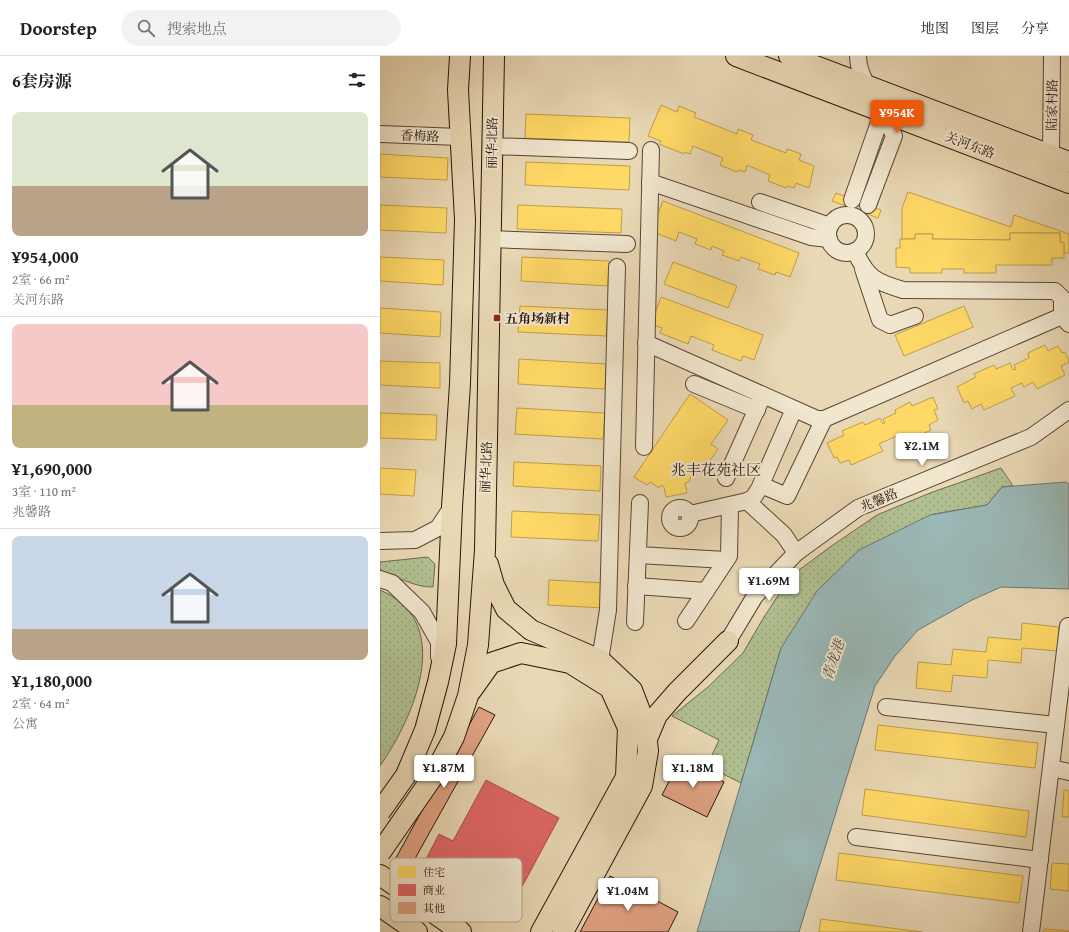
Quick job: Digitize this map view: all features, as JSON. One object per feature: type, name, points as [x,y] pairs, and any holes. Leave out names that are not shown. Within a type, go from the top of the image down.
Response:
[{"type":"main road","points":[[380,812],[406,775],[425,730],[438,682],[446,644],[452,508],[460,384],[464,235],[458,90],[460,56]]},
{"type":"main road","name":"丽华北路","points":[[380,853],[432,778],[454,737],[468,696],[478,645],[485,550],[494,56]]},
{"type":"main road","name":"关河东路","points":[[736,56],[1069,183]]},
{"type":"main road","name":"关河东路","points":[[789,56],[1060,158]]},
{"type":"main road","points":[[485,550],[494,585],[506,609],[531,630],[600,660],[632,690],[645,724],[648,751],[642,786],[562,932]]},
{"type":"main road","points":[[647,739],[657,715],[677,692],[728,641]]},
{"type":"main road","points":[[468,696],[491,663],[520,653],[570,663],[610,688],[628,728],[626,777],[541,932]]},
{"type":"main road","points":[[380,875],[390,882]]},
{"type":"main road","points":[[380,906],[390,913]]},
{"type":"main road","points":[[403,922],[417,932]]},
{"type":"main road","points":[[447,922],[461,932]]},
{"type":"street","points":[[858,56],[858,61],[866,84],[883,111],[894,136],[865,213],[867,232],[866,238],[860,248],[855,251],[849,253],[836,250],[829,232],[834,220],[848,208],[883,111]]},
{"type":"street","name":"陆家村路","points":[[1052,56],[1060,158]]},
{"type":"street","name":"香梅路","points":[[380,134],[460,138]]},
{"type":"street","points":[[492,146],[629,151]]},
{"type":"street","points":[[644,447],[651,150]]},
{"type":"street","points":[[650,182],[811,237],[829,232]]},
{"type":"street","points":[[760,202],[829,232]]},
{"type":"street","points":[[848,208],[852,215],[865,213]]},
{"type":"street","points":[[490,239],[627,244]]},
{"type":"street","points":[[855,251],[863,268],[880,320],[890,325],[914,316]]},
{"type":"street","points":[[600,660],[608,610],[617,267]]},
{"type":"street","points":[[646,343],[817,419],[824,419],[1065,320],[1062,298],[1055,291],[903,290],[882,284],[863,268]]},
{"type":"street","points":[[694,384],[757,410]]},
{"type":"street","points":[[726,478],[763,395]]},
{"type":"street","points":[[690,514],[747,501],[753,498],[761,485],[794,409]]},
{"type":"street","name":"兆馨路","points":[[728,641],[756,596],[796,553],[858,508],[1031,437],[1069,410]]},
{"type":"street","points":[[761,485],[787,496],[824,419]]},
{"type":"street","points":[[747,501],[784,536],[796,553]]},
{"type":"street","points":[[635,622],[640,503]]},
{"type":"street","points":[[686,621],[729,556],[730,505]]},
{"type":"street","points":[[380,541],[415,540],[438,528],[452,508]]},
{"type":"street","points":[[638,556],[726,560]]},
{"type":"street","points":[[380,579],[392,583],[422,612],[426,618],[439,642],[438,682]]},
{"type":"street","points":[[636,586],[706,591]]},
{"type":"street","points":[[1031,932],[1056,725],[1065,686],[1068,626]]},
{"type":"street","points":[[886,707],[1056,725]]},
{"type":"street","points":[[1051,768],[1069,772]]},
{"type":"street","points":[[856,837],[1040,860]]},
{"type":"green space","points":[[1001,468],[1013,486],[1002,487],[987,505],[934,514],[781,648],[741,783],[707,766],[719,740],[672,716],[708,687],[743,653],[764,617],[791,576],[877,515],[930,493]]},
{"type":"green space","points":[[428,557],[435,564],[433,587],[420,586],[380,572],[380,562]]},
{"type":"green space","points":[[380,590],[403,605],[417,624],[422,647],[421,672],[415,697],[393,746],[380,766]]},
{"type":"water","name":"青龙港","points":[[1066,482],[1069,484],[1069,589],[1001,587],[972,600],[918,630],[895,656],[875,686],[799,932],[697,932],[781,648],[817,591],[859,550],[930,515],[987,505],[1002,487]]},
{"type":"building: 住宅","points":[[661,105],[677,112],[679,106],[696,113],[694,117],[737,134],[738,129],[753,135],[751,140],[786,153],[787,149],[801,154],[799,160],[814,166],[809,188],[796,183],[794,188],[787,186],[786,188],[768,181],[770,175],[747,165],[745,172],[738,170],[737,172],[720,165],[723,158],[693,146],[690,154],[685,152],[684,154],[659,144],[661,141],[648,136]]},
{"type":"building: 住宅","points":[[526,114],[630,118],[629,142],[525,138]]},
{"type":"building: 住宅","points":[[380,154],[448,158],[447,180],[380,177]]},
{"type":"building: 住宅","points":[[526,162],[630,166],[629,190],[525,185]]},
{"type":"building: 住宅","points":[[908,192],[1011,227],[1014,215],[1069,234],[1069,253],[1064,253],[1064,243],[1060,242],[1060,233],[1010,233],[1010,240],[932,239],[933,234],[915,234],[915,239],[902,239],[902,208]]},
{"type":"building: 住宅","points":[[836,193],[881,210],[878,218],[832,201]]},
{"type":"building: 住宅","points":[[663,201],[799,253],[790,277],[776,272],[775,275],[758,269],[760,264],[741,257],[739,261],[722,255],[724,251],[712,246],[711,250],[695,244],[697,239],[679,232],[676,241],[651,231]]},
{"type":"building: 住宅","points":[[380,205],[447,208],[446,233],[380,230]]},
{"type":"building: 住宅","points":[[518,205],[622,209],[621,233],[517,229]]},
{"type":"building: 住宅","points":[[1010,233],[1060,233],[1060,242],[1064,243],[1064,258],[1052,258],[1052,265],[996,265],[996,273],[964,273],[964,269],[942,269],[942,273],[910,273],[910,268],[896,267],[896,248],[900,248],[900,239],[915,239],[915,234],[933,234],[932,239],[1010,240]]},
{"type":"building: 住宅","points":[[380,257],[444,260],[443,285],[380,281]]},
{"type":"building: 住宅","points":[[522,257],[609,261],[608,286],[521,281]]},
{"type":"building: 住宅","points":[[673,262],[737,286],[728,308],[664,284]]},
{"type":"building: 住宅","points":[[661,297],[763,335],[754,360],[743,356],[741,361],[712,350],[714,345],[691,336],[688,344],[660,333],[662,328],[651,324]]},
{"type":"building: 住宅","points":[[520,306],[608,310],[606,336],[518,332]]},
{"type":"building: 住宅","points":[[964,306],[973,327],[904,356],[895,335]]},
{"type":"building: 住宅","points":[[380,308],[441,312],[440,337],[380,333]]},
{"type":"building: 住宅","points":[[1045,345],[1048,351],[1058,346],[1062,353],[1065,352],[1069,362],[1061,366],[1065,375],[1037,389],[1033,382],[1024,387],[1022,383],[1011,388],[1015,396],[984,410],[981,404],[972,409],[968,401],[964,403],[957,387],[976,377],[974,374],[994,365],[996,369],[1010,363],[1013,370],[1016,369],[1014,365],[1029,358],[1028,353]]},
{"type":"building: 住宅","points":[[519,359],[606,364],[605,389],[518,384]]},
{"type":"building: 住宅","points":[[380,361],[440,363],[440,388],[380,385]]},
{"type":"building: 住宅","points":[[690,394],[728,420],[711,444],[718,449],[701,474],[694,469],[689,482],[685,483],[687,493],[666,497],[664,487],[661,485],[659,488],[650,482],[647,485],[634,477]]},
{"type":"building: 住宅","points":[[933,397],[938,409],[934,410],[938,420],[929,425],[931,430],[905,442],[901,434],[879,444],[883,451],[851,465],[849,460],[840,463],[837,457],[834,458],[827,443],[844,435],[842,431],[863,422],[865,425],[880,418],[883,424],[885,423],[883,419],[896,413],[895,410],[910,402],[912,406]]},
{"type":"building: 住宅","points":[[517,408],[605,413],[603,439],[515,434]]},
{"type":"building: 住宅","points":[[380,413],[437,415],[436,440],[380,438]]},
{"type":"building: 住宅","points":[[514,462],[601,466],[600,491],[513,486]]},
{"type":"building: 住宅","points":[[380,468],[416,470],[414,496],[380,494]]},
{"type":"building: 住宅","points":[[512,511],[600,515],[598,541],[511,537]]},
{"type":"building: 住宅","points":[[549,580],[605,583],[603,608],[548,605]]},
{"type":"building: 住宅","points":[[1022,623],[1059,627],[1057,651],[1022,648],[1021,663],[988,660],[987,678],[953,675],[951,692],[916,688],[918,662],[951,665],[953,649],[986,652],[988,637],[1021,640]]},
{"type":"building: 住宅","points":[[878,725],[1038,743],[1035,768],[875,750]]},
{"type":"building: 住宅","points":[[865,789],[1029,811],[1026,837],[862,815]]},
{"type":"building: 住宅","points":[[1064,790],[1069,791],[1069,817],[1062,817]]},
{"type":"building: 住宅","points":[[839,853],[1023,876],[1019,903],[836,880]]},
{"type":"building: 住宅","points":[[1052,863],[1069,864],[1069,891],[1050,889]]},
{"type":"building: 住宅","points":[[821,919],[922,932],[819,932]]},
{"type":"building: 住宅","points":[[1044,929],[1069,931],[1069,932],[1043,932]]},
{"type":"building: 商业","points":[[486,780],[559,818],[522,887],[522,858],[427,858],[439,834],[453,841]]},
{"type":"building: 其他","points":[[479,707],[495,715],[415,858],[396,858]]},
{"type":"building: 其他","points":[[680,760],[724,782],[707,817],[662,795]]},
{"type":"building: 其他","points":[[610,876],[678,912],[668,932],[580,932]]},
{"type":"place","name":"五角场新村","points":[[497,318]]},
{"type":"district","name":"兆丰花苑社区","points":[[716,469]]}]
